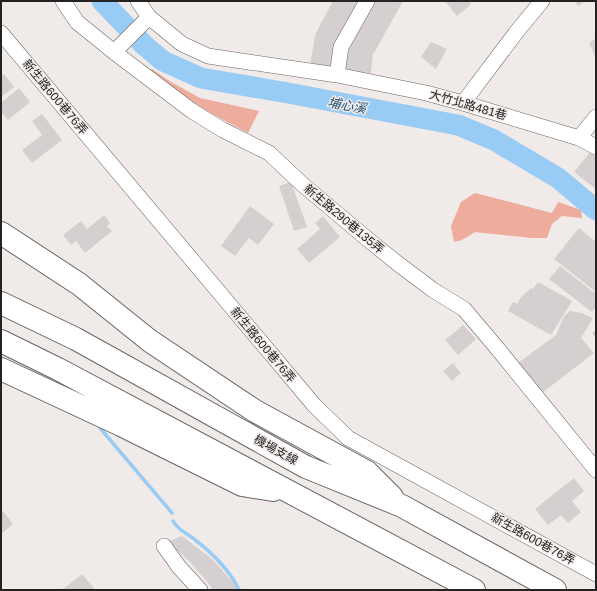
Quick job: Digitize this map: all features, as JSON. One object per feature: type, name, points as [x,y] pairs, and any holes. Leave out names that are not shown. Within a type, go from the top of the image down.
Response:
[{"type":"highway","points":[[1,220],[51,255],[79,284]]},
{"type":"highway","points":[[1,233],[79,284],[150,340],[255,411],[367,472],[402,506]]},
{"type":"highway","name":"機場支線","points":[[1,303],[76,339],[306,467],[402,506],[555,590]]},
{"type":"highway","points":[[1,341],[58,369],[474,590]]},
{"type":"highway","points":[[1,369],[121,425],[242,485],[294,494]]},
{"type":"lane","name":"新生路290巷135弄","points":[[63,1],[77,22],[114,52],[192,111],[223,130],[268,153],[302,184],[376,246],[433,290],[464,309],[596,470]]},
{"type":"lane","points":[[337,75],[341,46],[367,1]]},
{"type":"lane","points":[[464,103],[518,30],[542,1]]},
{"type":"lane","name":"大竹北路481巷","points":[[140,2],[149,17],[182,44],[208,56],[337,75],[426,93],[579,138],[596,147]]},
{"type":"lane","points":[[114,52],[149,17]]},
{"type":"lane","name":"新生路600巷76弄","points":[[1,33],[314,405],[348,438],[596,574]]},
{"type":"lane","points":[[579,138],[596,117]]},
{"type":"lane","points":[[164,546],[179,567],[200,590]]},
{"type":"shaded area","points":[[152,69],[171,82],[200,98],[259,111],[248,133],[207,111],[164,83],[150,70]]},
{"type":"shaded area","points":[[475,193],[552,213],[558,202],[581,210],[582,218],[562,216],[552,224],[547,238],[532,238],[475,232],[462,240],[454,242],[451,226],[461,202]]},
{"type":"building","points":[[333,1],[361,1],[332,68],[310,65],[315,36]]},
{"type":"building","points":[[375,1],[403,1],[374,53],[373,52],[371,73],[344,71],[346,46],[352,42]]},
{"type":"building","points":[[445,1],[469,1],[471,4],[457,16]]},
{"type":"building","points":[[575,1],[585,1],[578,6]]},
{"type":"building","points":[[596,38],[596,58],[589,43]]},
{"type":"building","points":[[431,42],[447,49],[436,69],[421,57]]},
{"type":"building","points":[[4,74],[14,87],[1,97],[1,76]]},
{"type":"building","points":[[19,88],[30,102],[8,120],[1,112],[1,103]]},
{"type":"building","points":[[42,114],[62,140],[32,163],[22,150],[42,135],[32,121]]},
{"type":"building","points":[[592,150],[596,152],[596,189],[574,172]]},
{"type":"building","points":[[291,182],[307,227],[294,231],[279,186]]},
{"type":"building","points":[[250,206],[274,224],[258,245],[249,238],[235,256],[221,246]]},
{"type":"building","points":[[104,215],[110,223],[107,226],[112,231],[85,253],[76,241],[71,245],[63,235],[81,221],[87,229]]},
{"type":"building","points":[[323,216],[340,237],[309,263],[297,249],[320,229],[315,223]]},
{"type":"building","points":[[579,228],[596,242],[596,292],[554,259]]},
{"type":"building","points":[[560,266],[596,294],[596,307],[592,312],[549,279]]},
{"type":"building","points":[[538,282],[572,301],[551,335],[508,311],[513,302],[517,304],[521,297],[531,288],[533,289]]},
{"type":"building","points":[[570,311],[582,313],[593,318],[581,338],[594,353],[542,393],[518,363],[556,335],[564,316]]},
{"type":"building","points":[[463,325],[476,339],[458,355],[445,340]]},
{"type":"building","points":[[596,329],[596,337],[592,334]]},
{"type":"building","points":[[453,363],[461,373],[452,381],[443,371]]},
{"type":"building","points":[[574,478],[584,491],[572,501],[581,512],[568,523],[561,515],[548,525],[535,509]]},
{"type":"building","points":[[3,511],[13,524],[1,534],[1,513]]},
{"type":"building","points":[[182,536],[212,559],[234,584],[237,590],[213,590],[189,561],[168,542]]},
{"type":"building","points":[[82,574],[94,588],[92,590],[62,590]]},
{"type":"waterway","name":"埔心溪","points":[[102,1],[144,45],[163,61],[201,78],[458,125],[494,140],[558,178],[596,210]]},
{"type":"waterway","points":[[100,428],[172,513]]},
{"type":"waterway","points":[[173,521],[180,529],[220,562],[231,576],[239,590]]}]
